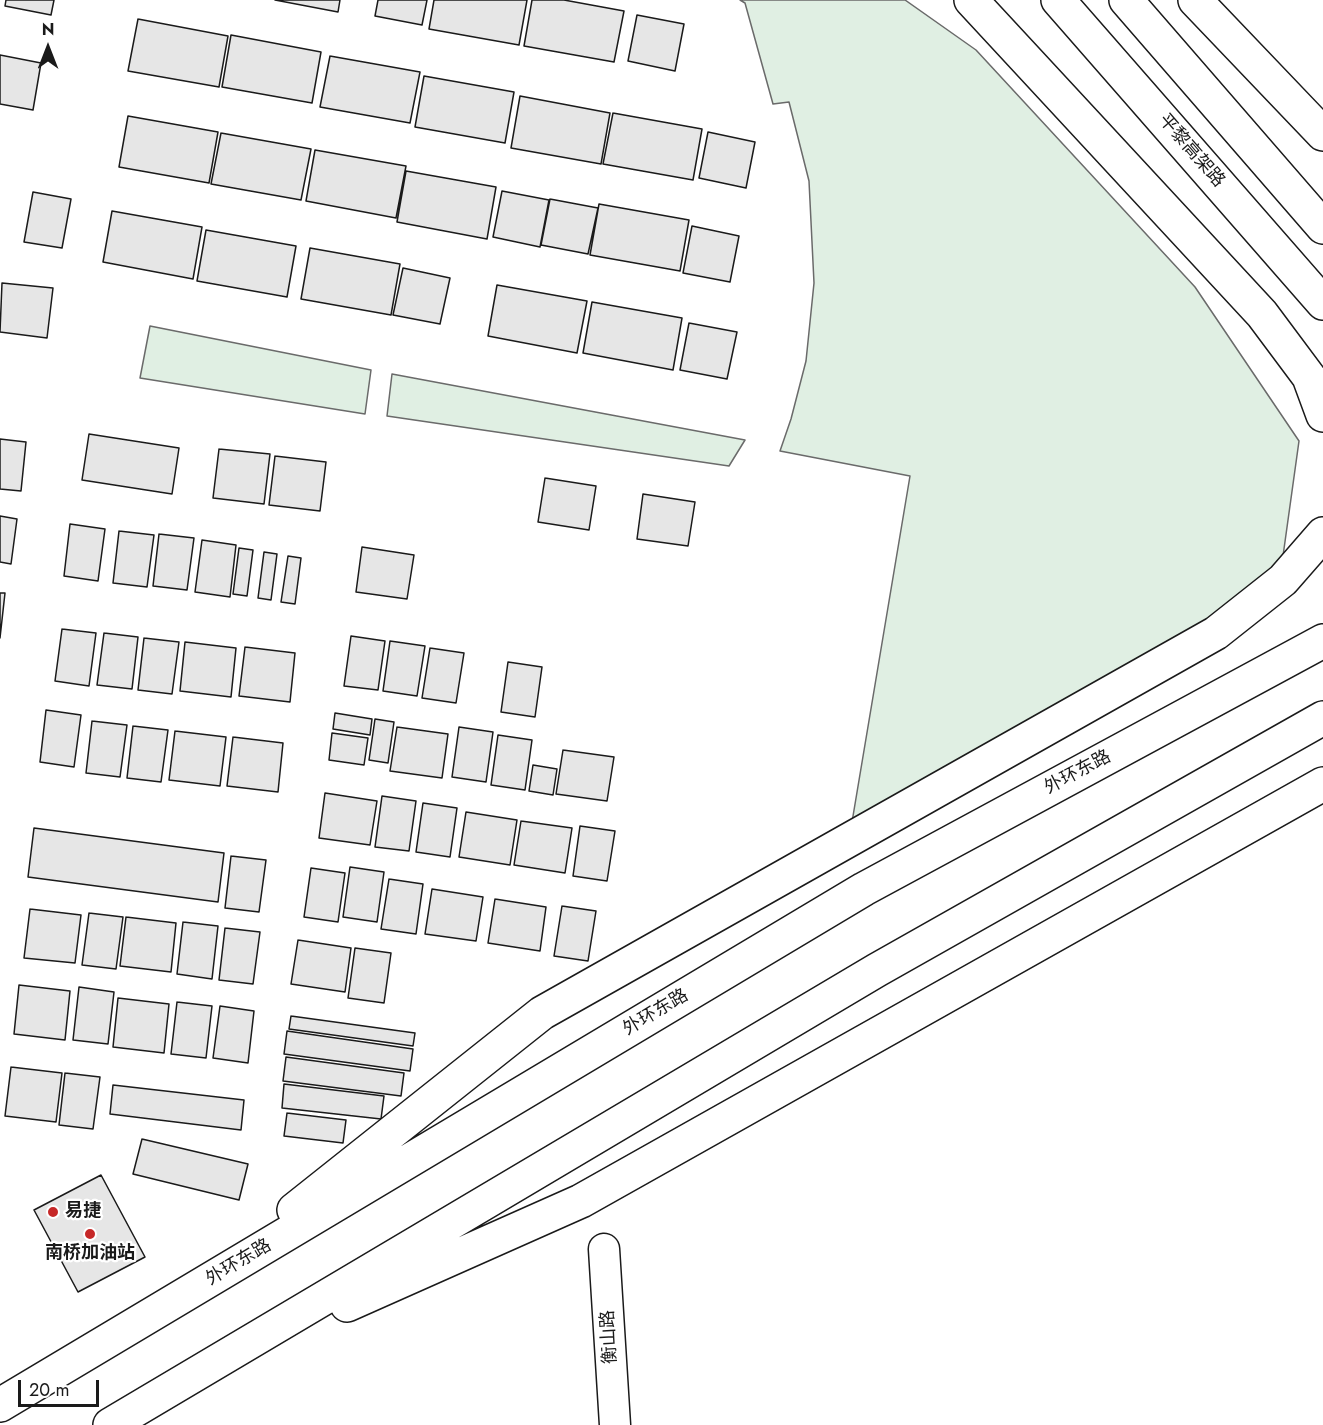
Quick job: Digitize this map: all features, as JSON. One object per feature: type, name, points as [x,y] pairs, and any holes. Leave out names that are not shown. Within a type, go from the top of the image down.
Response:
[{"type":"highway","points":[[971,0],[1263,314],[1309,377],[1323,415]]},
{"type":"highway","name":"平黎高架路","points":[[1058,0],[1323,303]]},
{"type":"highway","points":[[1126,0],[1323,227]]},
{"type":"highway","points":[[1195,0],[1323,134]]},
{"type":"highway","points":[[192,1291],[542,1013],[1216,633],[1283,580],[1323,534]]},
{"type":"highway","name":"外环东路","points":[[0,1405],[864,889],[1323,641]]},
{"type":"highway","points":[[110,1425],[877,970],[1323,718]]},
{"type":"highway","points":[[206,1368],[580,1201],[1323,784]]},
{"type":"street","name":"衡山路","points":[[604,1249],[615,1425]]},
{"type":"green space","points":[[740,0],[905,0],[976,50],[1195,287],[1299,441],[1283,556],[1273,582],[851,828],[910,476],[780,451],[806,361],[814,283],[809,181],[789,102],[773,104],[745,3]]},
{"type":"green space","points":[[150,326],[371,370],[365,414],[140,378]]},
{"type":"green space","points":[[392,374],[745,440],[729,466],[387,416]]},
{"type":"building","points":[[6,0],[54,0],[51,15],[5,6]]},
{"type":"building","points":[[275,0],[340,0],[338,12]]},
{"type":"building","points":[[378,0],[427,0],[422,25],[375,16]]},
{"type":"building","points":[[434,0],[527,0],[519,45],[429,29]]},
{"type":"building","points":[[532,0],[564,0],[624,11],[614,62],[524,46]]},
{"type":"building","points":[[637,15],[684,24],[675,71],[628,61]]},
{"type":"building","points":[[138,19],[228,36],[219,87],[128,71]]},
{"type":"building","points":[[231,35],[321,52],[312,103],[222,87]]},
{"type":"building","points":[[0,55],[41,63],[33,110],[0,104]]},
{"type":"building","points":[[330,56],[420,72],[410,123],[320,107]]},
{"type":"building","points":[[424,76],[514,92],[505,143],[415,127]]},
{"type":"building","points":[[520,96],[610,113],[601,164],[511,148]]},
{"type":"building","points":[[613,113],[702,129],[693,180],[603,164]]},
{"type":"building","points":[[128,116],[218,132],[209,183],[119,167]]},
{"type":"building","points":[[708,132],[755,142],[746,188],[699,178]]},
{"type":"building","points":[[221,133],[311,149],[301,200],[211,184]]},
{"type":"building","points":[[315,150],[406,166],[396,218],[306,201]]},
{"type":"building","points":[[406,171],[496,187],[487,239],[397,222]]},
{"type":"building","points":[[502,191],[549,200],[540,247],[493,237]]},
{"type":"building","points":[[33,192],[71,199],[62,248],[24,242]]},
{"type":"building","points":[[550,199],[598,208],[588,254],[541,245]]},
{"type":"building","points":[[599,204],[689,220],[680,271],[590,255]]},
{"type":"building","points":[[112,211],[202,227],[193,279],[103,262]]},
{"type":"building","points":[[692,226],[739,236],[730,282],[683,273]]},
{"type":"building","points":[[206,230],[296,246],[287,297],[197,281]]},
{"type":"building","points":[[310,248],[400,264],[391,315],[301,299]]},
{"type":"building","points":[[403,268],[450,278],[440,324],[393,315]]},
{"type":"building","points":[[2,283],[53,288],[47,338],[0,332]]},
{"type":"building","points":[[497,285],[587,301],[577,353],[488,336]]},
{"type":"building","points":[[592,302],[682,318],[673,370],[583,353]]},
{"type":"building","points":[[689,323],[737,332],[727,379],[680,370]]},
{"type":"building","points":[[89,434],[179,448],[172,494],[82,480]]},
{"type":"building","points":[[0,439],[26,442],[21,491],[0,489]]},
{"type":"building","points":[[219,449],[270,454],[264,504],[213,498]]},
{"type":"building","points":[[275,456],[326,462],[320,511],[269,505]]},
{"type":"building","points":[[545,478],[596,486],[589,530],[538,522]]},
{"type":"building","points":[[643,494],[695,502],[688,546],[637,539]]},
{"type":"building","points":[[0,516],[17,519],[11,564],[0,562]]},
{"type":"building","points":[[70,524],[105,529],[98,581],[64,576]]},
{"type":"building","points":[[119,531],[154,535],[147,587],[113,583]]},
{"type":"building","points":[[159,534],[194,538],[187,590],[153,586]]},
{"type":"building","points":[[202,540],[236,545],[230,597],[195,592]]},
{"type":"building","points":[[362,547],[414,555],[407,599],[356,592]]},
{"type":"building","points":[[239,548],[253,550],[247,596],[233,594]]},
{"type":"building","points":[[264,552],[277,554],[271,600],[258,598]]},
{"type":"building","points":[[288,556],[301,558],[295,604],[281,602]]},
{"type":"building","points":[[0,593],[5,593],[0,638]]},
{"type":"building","points":[[62,629],[96,633],[89,686],[55,681]]},
{"type":"building","points":[[104,633],[138,637],[132,689],[97,685]]},
{"type":"building","points":[[351,636],[385,641],[378,690],[344,686]]},
{"type":"building","points":[[144,638],[179,642],[172,694],[138,690]]},
{"type":"building","points":[[390,641],[425,646],[417,696],[383,691]]},
{"type":"building","points":[[185,642],[236,648],[231,697],[180,691]]},
{"type":"building","points":[[245,647],[295,653],[290,702],[239,696]]},
{"type":"building","points":[[430,648],[464,653],[456,703],[422,698]]},
{"type":"building","points":[[508,662],[542,667],[535,717],[501,712]]},
{"type":"building","points":[[46,710],[81,715],[74,767],[40,762]]},
{"type":"building","points":[[335,713],[372,719],[370,735],[333,729]]},
{"type":"building","points":[[375,719],[394,722],[388,763],[369,760]]},
{"type":"building","points":[[92,721],[127,725],[120,777],[86,773]]},
{"type":"building","points":[[133,726],[168,730],[161,782],[127,778]]},
{"type":"building","points":[[397,727],[448,734],[442,778],[390,771]]},
{"type":"building","points":[[459,727],[493,732],[486,782],[452,777]]},
{"type":"building","points":[[175,731],[226,737],[220,786],[169,780]]},
{"type":"building","points":[[332,733],[368,738],[364,765],[329,760]]},
{"type":"building","points":[[498,735],[532,740],[525,790],[491,785]]},
{"type":"building","points":[[233,737],[283,743],[278,792],[227,786]]},
{"type":"building","points":[[563,750],[614,757],[607,801],[556,794]]},
{"type":"building","points":[[533,765],[557,769],[553,795],[529,791]]},
{"type":"building","points":[[325,793],[377,801],[370,845],[319,838]]},
{"type":"building","points":[[382,796],[416,801],[409,851],[375,847]]},
{"type":"building","points":[[423,803],[457,808],[450,857],[416,852]]},
{"type":"building","points":[[466,812],[517,820],[510,865],[459,857]]},
{"type":"building","points":[[521,821],[572,828],[565,873],[514,865]]},
{"type":"building","points":[[580,826],[615,831],[607,881],[573,876]]},
{"type":"building","points":[[34,828],[224,853],[218,902],[28,877]]},
{"type":"building","points":[[231,856],[266,860],[259,912],[225,908]]},
{"type":"building","points":[[350,867],[384,872],[377,922],[343,917]]},
{"type":"building","points":[[311,868],[345,873],[338,922],[304,917]]},
{"type":"building","points":[[389,879],[423,884],[416,934],[381,929]]},
{"type":"building","points":[[432,889],[483,897],[476,941],[425,934]]},
{"type":"building","points":[[495,899],[546,907],[540,951],[488,943]]},
{"type":"building","points":[[562,906],[596,911],[588,961],[554,956]]},
{"type":"building","points":[[30,909],[81,915],[75,963],[24,958]]},
{"type":"building","points":[[89,913],[123,917],[116,969],[82,965]]},
{"type":"building","points":[[126,917],[176,923],[171,972],[120,966]]},
{"type":"building","points":[[183,922],[218,926],[212,979],[177,974]]},
{"type":"building","points":[[225,928],[260,932],[253,984],[219,980]]},
{"type":"building","points":[[298,940],[351,948],[345,992],[291,984]]},
{"type":"building","points":[[355,948],[391,953],[384,1003],[348,998]]},
{"type":"building","points":[[19,985],[70,991],[65,1040],[14,1034]]},
{"type":"building","points":[[79,987],[114,992],[108,1044],[73,1040]]},
{"type":"building","points":[[118,998],[169,1004],[164,1053],[113,1047]]},
{"type":"building","points":[[177,1002],[212,1006],[206,1058],[171,1054]]},
{"type":"building","points":[[220,1006],[254,1011],[248,1063],[213,1058]]},
{"type":"building","points":[[291,1016],[415,1033],[413,1046],[289,1029]]},
{"type":"building","points":[[287,1031],[413,1049],[410,1071],[284,1054]]},
{"type":"building","points":[[286,1057],[404,1073],[401,1096],[283,1081]]},
{"type":"building","points":[[11,1067],[62,1073],[56,1122],[5,1116]]},
{"type":"building","points":[[65,1073],[100,1077],[93,1129],[59,1125]]},
{"type":"building","points":[[284,1084],[384,1096],[381,1119],[282,1108]]},
{"type":"building","points":[[113,1085],[244,1100],[241,1130],[110,1114]]},
{"type":"building","points":[[287,1113],[346,1120],[343,1143],[284,1136]]},
{"type":"building","points":[[142,1139],[248,1164],[239,1200],[133,1174]]},
{"type":"building","name":"南桥加油站","points":[[101,1175],[145,1257],[78,1292],[34,1210]]},
{"type":"place","name":"易捷","points":[[53,1212]]},
{"type":"place","name":"南桥加油站","points":[[90,1234]]}]
